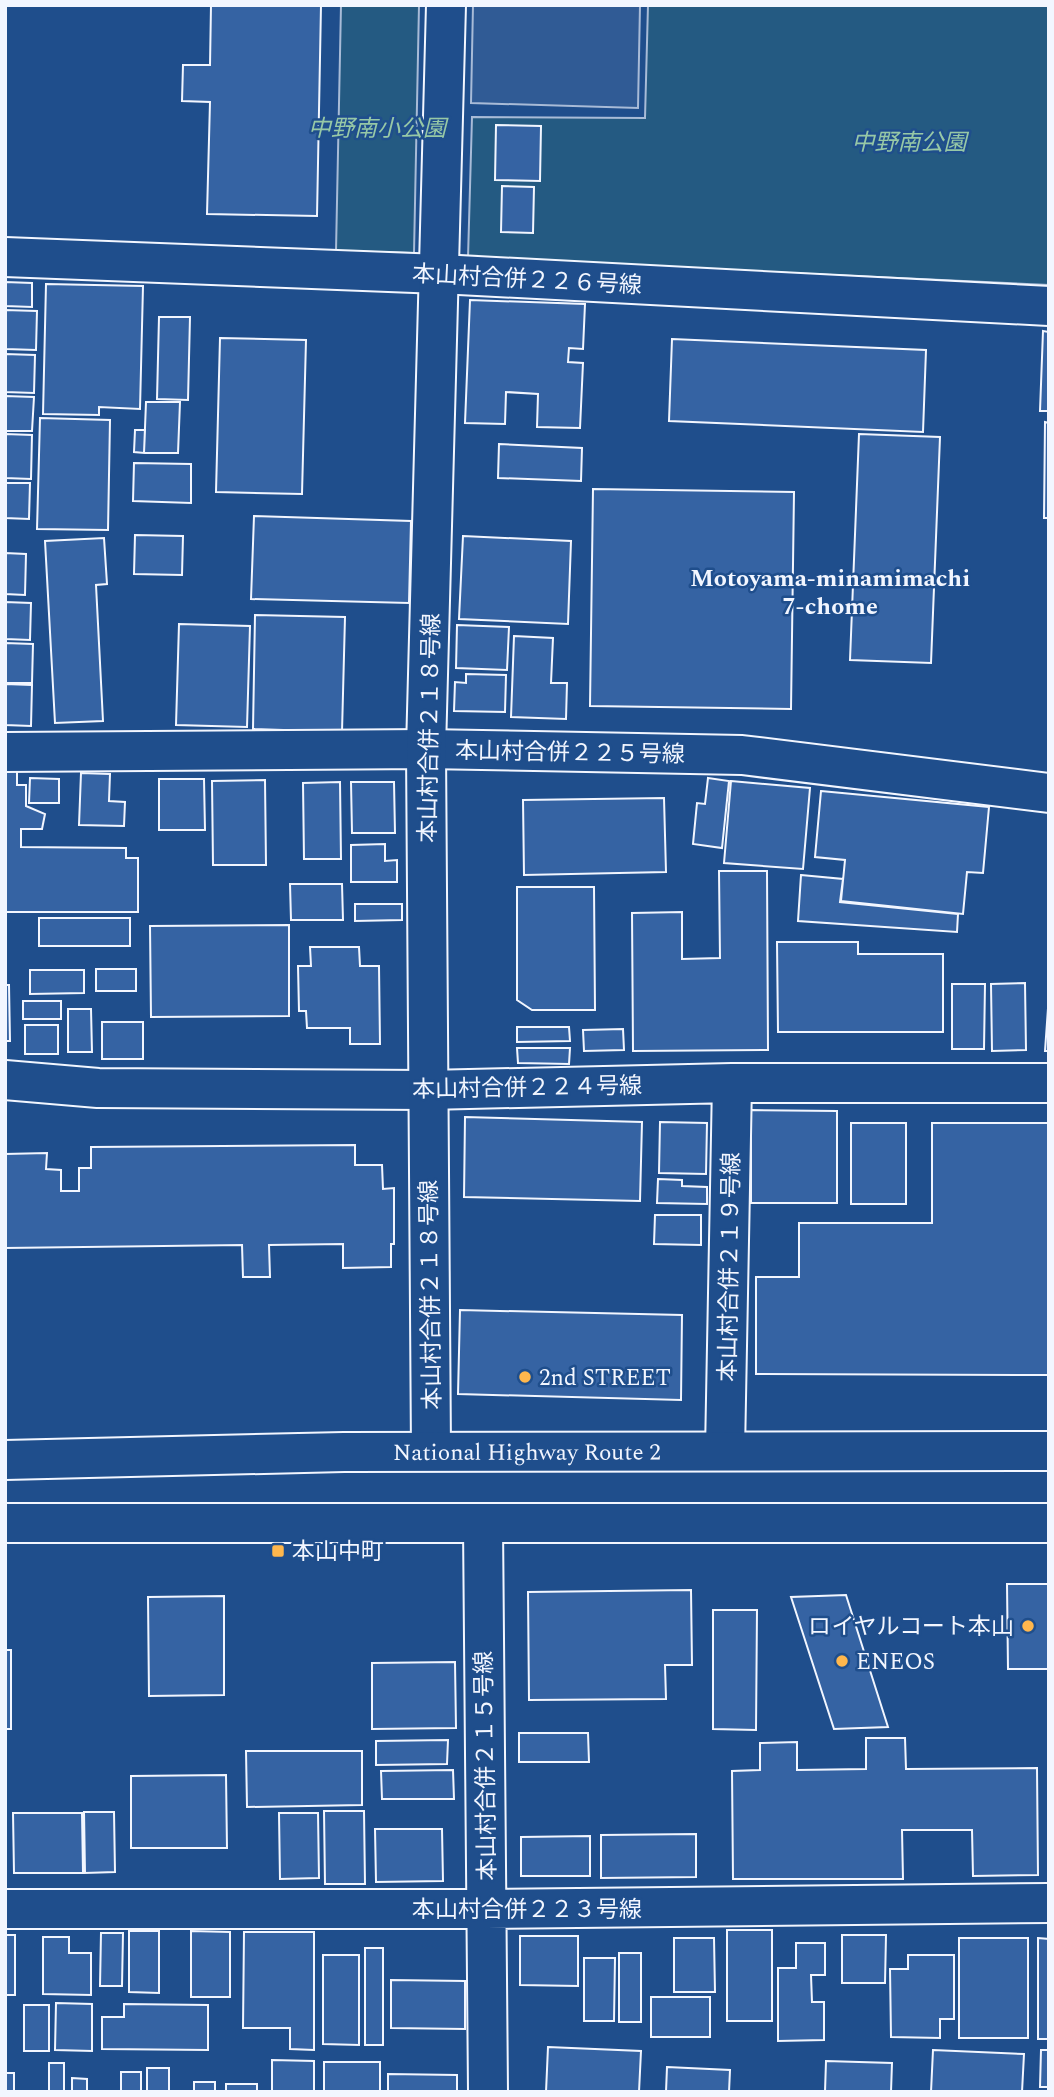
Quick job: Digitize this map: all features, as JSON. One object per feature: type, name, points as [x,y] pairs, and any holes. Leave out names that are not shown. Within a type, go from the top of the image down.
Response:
[{"type":"main road","name":"本山村合併２１８号線","points":[[431,1451],[426,749],[446,5]]},
{"type":"main road","name":"本山村合併２２６号線","points":[[5,257],[440,274],[1049,306]]},
{"type":"main road","name":"本山村合併２２５号線","points":[[5,752],[426,749],[742,755],[1049,793]]},
{"type":"main road","name":"本山村合併２２４号線","points":[[5,1080],[98,1088],[428,1090],[732,1083],[1049,1083]]},
{"type":"main road","name":"本山村合併２１９号線","points":[[725,1451],[732,1083]]},
{"type":"main road","name":"National Highway Route 2","points":[[5,1460],[431,1451],[1049,1451]]},
{"type":"main road","points":[[5,1523],[1049,1523]]},
{"type":"main road","name":"本山村合併２１５号線","points":[[483,1525],[488,2092]]},
{"type":"main road","name":"本山村合併２２３号線","points":[[5,1909],[487,1909],[1049,1903]]},
{"type":"green space","name":"中野南小公園","points":[[341,5],[419,5],[414,253],[336,251]]},
{"type":"green space","name":"中野南公園","points":[[648,5],[1049,5],[1049,285],[468,258],[472,117],[645,118]]},
{"type":"shaded area","points":[[473,5],[640,5],[638,108],[471,103]]},
{"type":"building","points":[[211,5],[321,5],[317,216],[207,214],[210,102],[182,101],[183,65],[210,65]]},
{"type":"building","points":[[496,125],[541,126],[540,181],[495,180]]},
{"type":"building","points":[[502,186],[534,187],[533,233],[501,232]]},
{"type":"building","points":[[5,282],[32,283],[32,307],[5,306]]},
{"type":"building","points":[[46,284],[143,286],[140,409],[99,407],[99,415],[43,414]]},
{"type":"building","points":[[470,300],[585,304],[583,349],[569,348],[568,362],[583,363],[580,428],[537,427],[538,394],[506,392],[505,424],[465,423]]},
{"type":"building","points":[[5,310],[37,311],[36,350],[5,349]]},
{"type":"building","points":[[159,317],[190,317],[188,400],[157,399]]},
{"type":"building","points":[[1043,331],[1049,332],[1049,411],[1040,411]]},
{"type":"building","points":[[220,338],[306,340],[302,494],[216,492]]},
{"type":"building","points":[[672,339],[926,350],[923,432],[669,421]]},
{"type":"building","points":[[5,354],[35,355],[34,393],[5,392]]},
{"type":"building","points":[[5,396],[34,397],[32,431],[5,431]]},
{"type":"building","points":[[146,402],[180,402],[178,453],[144,453]]},
{"type":"building","points":[[40,418],[110,420],[108,530],[37,529]]},
{"type":"building","points":[[1045,422],[1049,423],[1049,518],[1044,518]]},
{"type":"building","points":[[135,430],[145,430],[144,453],[134,452]]},
{"type":"building","points":[[5,434],[32,435],[31,479],[5,478]]},
{"type":"building","points":[[859,434],[940,437],[931,663],[850,660]]},
{"type":"building","points":[[499,444],[582,448],[581,481],[498,478]]},
{"type":"building","points":[[134,463],[191,464],[191,503],[133,501]]},
{"type":"building","points":[[5,483],[30,483],[29,519],[5,518]]},
{"type":"building","points":[[593,489],[794,492],[791,709],[590,706]]},
{"type":"building","points":[[254,516],[411,521],[409,603],[251,599]]},
{"type":"building","points":[[135,535],[183,536],[182,575],[134,574]]},
{"type":"building","points":[[463,536],[571,541],[568,624],[459,619]]},
{"type":"building","points":[[104,538],[107,584],[96,585],[103,721],[55,723],[45,541]]},
{"type":"building","points":[[5,553],[26,554],[25,595],[5,594]]},
{"type":"building","points":[[5,602],[31,603],[30,640],[5,639]]},
{"type":"building","points":[[255,615],[345,617],[342,732],[253,729]]},
{"type":"building","points":[[179,624],[250,626],[247,727],[176,725]]},
{"type":"building","points":[[457,625],[509,627],[507,670],[456,668]]},
{"type":"building","points":[[514,636],[553,638],[551,683],[567,683],[566,719],[511,717]]},
{"type":"building","points":[[5,643],[33,644],[32,683],[5,683]]},
{"type":"building","points":[[466,674],[506,675],[505,712],[454,711],[455,682],[466,683]]},
{"type":"building","points":[[5,684],[32,685],[31,726],[5,725]]},
{"type":"building","points":[[5,770],[17,770],[17,785],[26,785],[26,806],[45,814],[42,829],[21,829],[21,847],[126,848],[126,858],[138,858],[138,912],[5,912]]},
{"type":"building","points":[[81,773],[110,774],[109,801],[125,802],[124,826],[79,825]]},
{"type":"building","points":[[30,778],[59,779],[59,803],[29,803]]},
{"type":"building","points":[[708,778],[729,781],[722,848],[693,844],[697,803],[705,804]]},
{"type":"building","points":[[159,779],[204,779],[205,830],[159,830]]},
{"type":"building","points":[[265,780],[266,865],[213,865],[212,781]]},
{"type":"building","points":[[731,781],[810,788],[803,869],[724,863]]},
{"type":"building","points":[[340,782],[341,859],[304,859],[303,783]]},
{"type":"building","points":[[351,782],[394,782],[395,833],[352,833]]},
{"type":"building","points":[[821,791],[989,807],[983,873],[967,872],[963,914],[841,901],[845,860],[815,857]]},
{"type":"building","points":[[664,798],[666,872],[524,875],[523,800]]},
{"type":"building","points":[[385,844],[385,861],[397,860],[397,882],[351,882],[351,845]]},
{"type":"building","points":[[719,871],[767,871],[768,1050],[633,1051],[632,913],[682,912],[682,959],[720,958]]},
{"type":"building","points":[[801,875],[843,879],[840,902],[958,914],[957,932],[798,921]]},
{"type":"building","points":[[290,884],[342,884],[343,920],[291,920]]},
{"type":"building","points":[[517,887],[594,887],[595,1010],[532,1010],[517,1000]]},
{"type":"building","points":[[355,904],[402,904],[402,920],[355,921]]},
{"type":"building","points":[[39,918],[130,918],[130,946],[39,946]]},
{"type":"building","points":[[289,925],[289,1016],[151,1017],[150,926]]},
{"type":"building","points":[[777,942],[858,942],[858,954],[943,954],[943,1032],[778,1032]]},
{"type":"building","points":[[310,947],[359,947],[360,966],[379,966],[380,1044],[350,1044],[350,1028],[307,1028],[306,1011],[299,1011],[298,966],[311,966]]},
{"type":"building","points":[[96,969],[136,969],[136,991],[96,991]]},
{"type":"building","points":[[30,970],[84,970],[84,993],[30,994]]},
{"type":"building","points":[[1025,983],[1026,1050],[992,1051],[991,984]]},
{"type":"building","points":[[952,984],[985,984],[984,1049],[952,1049]]},
{"type":"building","points":[[5,985],[9,985],[10,1041],[5,1041]]},
{"type":"building","points":[[1049,994],[1049,1051],[1045,1051]]},
{"type":"building","points":[[23,1001],[61,1001],[61,1019],[23,1019]]},
{"type":"building","points":[[68,1009],[91,1009],[92,1052],[68,1052]]},
{"type":"building","points":[[102,1022],[143,1022],[143,1059],[102,1059]]},
{"type":"building","points":[[25,1025],[58,1025],[58,1054],[25,1054]]},
{"type":"building","points":[[517,1027],[569,1027],[570,1041],[517,1042]]},
{"type":"building","points":[[623,1029],[624,1050],[584,1051],[583,1030]]},
{"type":"building","points":[[517,1048],[570,1048],[569,1064],[518,1063]]},
{"type":"building","points":[[751,1110],[837,1111],[837,1203],[751,1203]]},
{"type":"building","points":[[465,1117],[642,1122],[640,1201],[464,1197]]},
{"type":"building","points":[[660,1122],[707,1123],[706,1174],[659,1173]]},
{"type":"building","points":[[851,1123],[906,1123],[906,1204],[851,1204]]},
{"type":"building","points":[[932,1123],[1049,1123],[1049,1375],[756,1374],[756,1277],[799,1277],[799,1223],[932,1223]]},
{"type":"building","points":[[355,1145],[355,1165],[382,1165],[383,1189],[394,1188],[394,1244],[391,1244],[391,1267],[343,1268],[343,1244],[269,1245],[270,1277],[243,1277],[242,1245],[5,1248],[5,1154],[47,1153],[46,1169],[61,1170],[61,1191],[79,1191],[79,1168],[91,1168],[91,1147]]},
{"type":"building","points":[[658,1179],[682,1180],[682,1186],[707,1187],[707,1204],[657,1203]]},
{"type":"building","points":[[655,1215],[701,1215],[701,1245],[654,1244]]},
{"type":"building","points":[[460,1310],[682,1315],[681,1400],[458,1394]]},
{"type":"building","name":"ロイヤルコート本山","points":[[1007,1584],[1049,1584],[1049,1669],[1008,1669]]},
{"type":"building","points":[[691,1590],[692,1665],[665,1665],[666,1699],[529,1700],[528,1592]]},
{"type":"building","points":[[846,1595],[888,1727],[834,1729],[791,1597]]},
{"type":"building","points":[[224,1596],[224,1695],[149,1696],[148,1597]]},
{"type":"building","points":[[713,1610],[757,1610],[756,1730],[713,1729]]},
{"type":"building","points":[[5,1650],[11,1650],[11,1729],[5,1729]]},
{"type":"building","points":[[455,1662],[456,1728],[372,1729],[372,1663]]},
{"type":"building","points":[[519,1733],[588,1733],[589,1762],[519,1762]]},
{"type":"building","points":[[866,1738],[905,1738],[906,1769],[1037,1768],[1038,1875],[973,1876],[972,1830],[902,1830],[903,1879],[733,1879],[732,1771],[760,1770],[760,1743],[797,1742],[797,1770],[866,1769]]},
{"type":"building","points":[[448,1740],[447,1764],[376,1765],[376,1741]]},
{"type":"building","points":[[246,1751],[362,1751],[362,1805],[247,1807]]},
{"type":"building","points":[[453,1770],[454,1799],[382,1799],[381,1771]]},
{"type":"building","points":[[226,1775],[227,1848],[131,1848],[131,1776]]},
{"type":"building","points":[[324,1811],[364,1811],[365,1884],[325,1884]]},
{"type":"building","points":[[84,1812],[114,1812],[115,1872],[85,1873]]},
{"type":"building","points":[[13,1813],[82,1813],[83,1873],[14,1873]]},
{"type":"building","points":[[279,1813],[318,1813],[319,1878],[280,1879]]},
{"type":"building","points":[[375,1829],[442,1829],[443,1881],[376,1882]]},
{"type":"building","points":[[696,1834],[696,1877],[601,1878],[601,1835]]},
{"type":"building","points":[[590,1836],[590,1876],[521,1876],[521,1837]]},
{"type":"building","points":[[727,1930],[772,1930],[772,2021],[727,2021]]},
{"type":"building","points":[[129,1931],[159,1931],[159,1993],[129,1992]]},
{"type":"building","points":[[191,1931],[230,1932],[230,1997],[191,1997]]},
{"type":"building","points":[[244,1932],[314,1932],[314,2050],[290,2049],[290,2028],[243,2028]]},
{"type":"building","points":[[101,1933],[123,1933],[122,1986],[100,1986]]},
{"type":"building","points":[[5,1935],[15,1935],[15,1995],[5,1995]]},
{"type":"building","points":[[842,1935],[886,1935],[885,1983],[842,1983]]},
{"type":"building","points":[[520,1936],[578,1936],[578,1986],[520,1985]]},
{"type":"building","points":[[43,1937],[69,1937],[69,1953],[91,1953],[91,1995],[43,1994]]},
{"type":"building","points":[[674,1938],[714,1938],[715,1992],[674,1992]]},
{"type":"building","points":[[959,1938],[1028,1938],[1028,2038],[959,2038]]},
{"type":"building","points":[[1038,1938],[1049,1939],[1049,2039],[1038,2039]]},
{"type":"building","points":[[796,1943],[825,1943],[825,1975],[811,1975],[812,2002],[824,2002],[824,2040],[778,2041],[778,1968],[796,1968]]},
{"type":"building","points":[[365,1948],[383,1948],[383,2045],[365,2045]]},
{"type":"building","points":[[619,1953],[641,1953],[641,2022],[619,2022]]},
{"type":"building","points":[[323,1955],[359,1955],[359,2045],[323,2044]]},
{"type":"building","points":[[908,1955],[954,1955],[954,2019],[940,2019],[940,2038],[891,2037],[890,1969],[908,1969]]},
{"type":"building","points":[[584,1958],[615,1958],[614,2021],[584,2021]]},
{"type":"building","points":[[391,1980],[465,1981],[465,2029],[391,2028]]},
{"type":"building","points":[[651,1997],[710,1997],[710,2037],[651,2037]]},
{"type":"building","points":[[56,2003],[92,2004],[92,2051],[55,2050]]},
{"type":"building","points":[[124,2004],[208,2005],[208,2050],[102,2049],[102,2017],[124,2017]]},
{"type":"building","points":[[24,2005],[49,2005],[49,2051],[24,2051]]},
{"type":"building","points":[[548,2047],[641,2051],[639,2092],[546,2092]]},
{"type":"building","points":[[933,2050],[1024,2054],[1022,2092],[931,2092]]},
{"type":"building","points":[[1041,2050],[1049,2050],[1049,2087],[1040,2087]]},
{"type":"building","points":[[272,2060],[314,2061],[314,2092],[272,2092]]},
{"type":"building","points":[[826,2061],[892,2063],[891,2092],[825,2092]]},
{"type":"building","points":[[324,2062],[380,2062],[380,2092],[324,2092]]},
{"type":"building","points":[[49,2063],[64,2063],[64,2092],[49,2092]]},
{"type":"building","points":[[667,2067],[730,2070],[729,2092],[666,2092]]},
{"type":"building","points":[[147,2068],[169,2068],[169,2092],[147,2092]]},
{"type":"building","points":[[121,2072],[141,2072],[141,2092],[121,2092]]},
{"type":"building","points":[[5,2073],[14,2073],[14,2092],[5,2092]]},
{"type":"building","points":[[388,2074],[457,2075],[457,2092],[388,2092]]},
{"type":"building","points":[[72,2078],[87,2079],[87,2092],[72,2092]]},
{"type":"building","points":[[194,2082],[215,2082],[215,2092],[194,2092]]},
{"type":"building","points":[[226,2084],[257,2084],[257,2092],[226,2092]]},
{"type":"place","name":"2nd STREET","points":[[525,1377]]},
{"type":"place","name":"本山中町","points":[[278,1551]]},
{"type":"place","name":"ロイヤルコート本山","points":[[1028,1626]]},
{"type":"place","name":"ENEOS","points":[[842,1661]]},
{"type":"district","name":"Motoyama-minamimachi 7-chome","points":[[830,592]]}]
